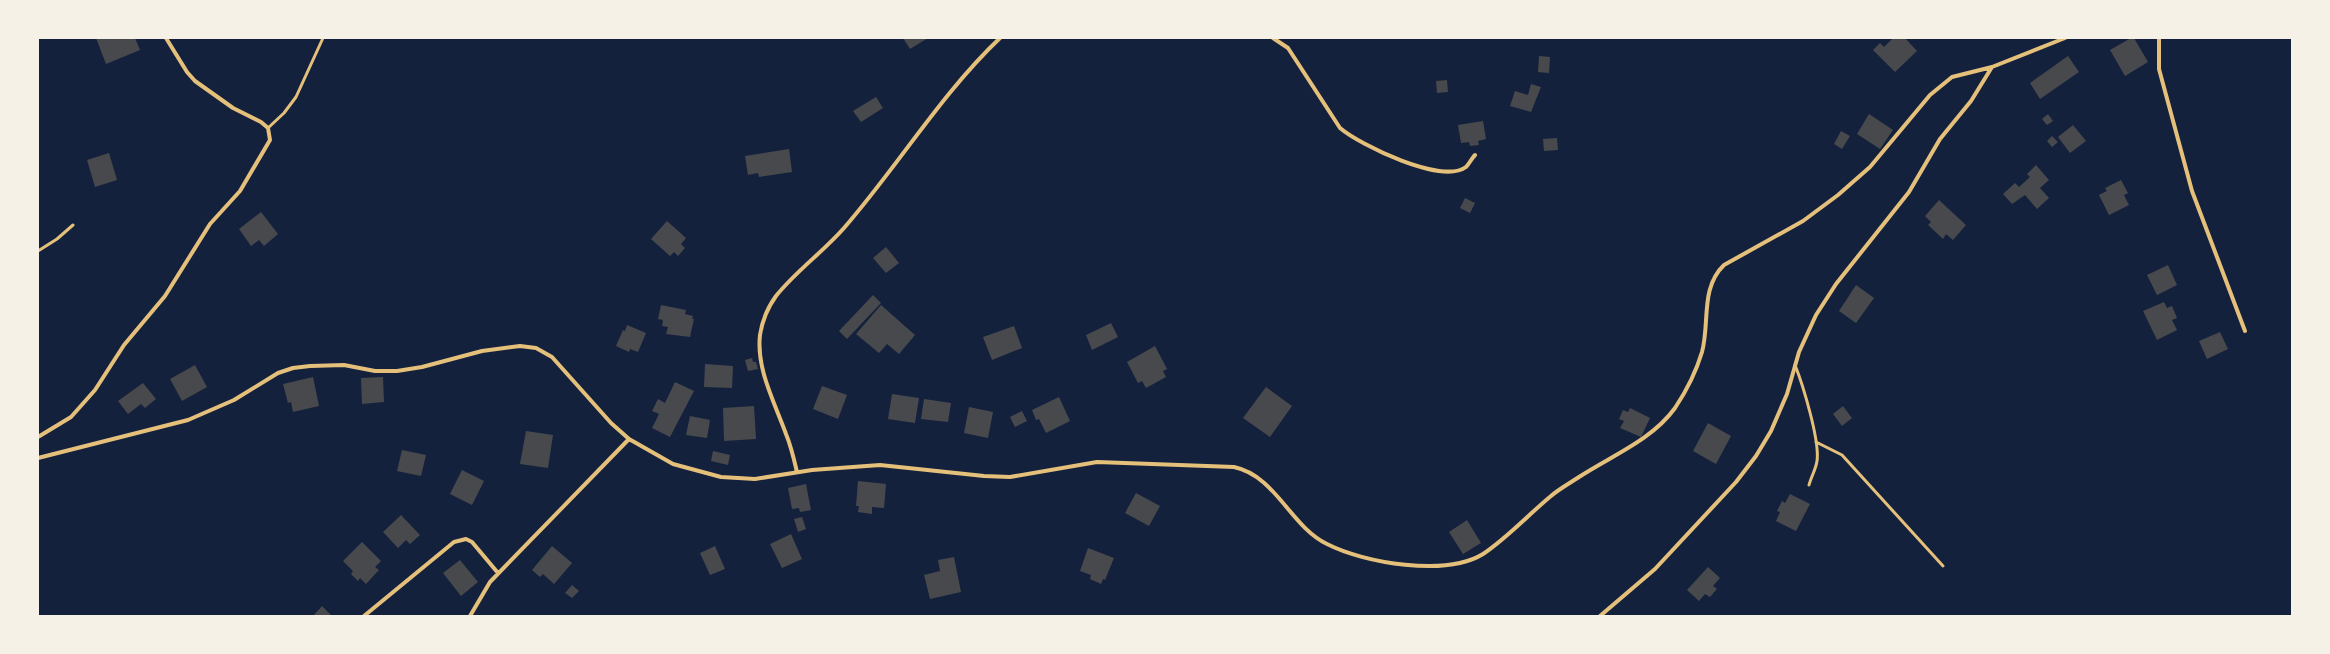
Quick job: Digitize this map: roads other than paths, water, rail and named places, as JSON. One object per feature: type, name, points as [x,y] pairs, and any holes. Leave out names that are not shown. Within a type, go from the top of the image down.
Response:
[{"type":"street","points":[[38,437],[71,417],[95,390],[124,344],[165,296],[203,234],[240,191],[270,140],[268,128],[233,108],[195,82],[166,38]]},
{"type":"street","points":[[797,472],[760,359],[760,335],[768,309],[776,297],[802,267],[830,244],[845,227],[925,124],[986,51],[1000,38]]},
{"type":"street","points":[[1273,38],[1288,48],[1340,128],[1352,139],[1419,168],[1448,172],[1465,168],[1475,155]]},
{"type":"street","points":[[38,458],[188,420],[234,400],[278,373],[293,368],[344,365],[375,371],[397,371],[422,367],[482,350],[520,346],[536,348],[552,357],[611,423],[629,439],[673,464],[707,475],[755,479],[797,472],[880,465],[984,476],[1010,477],[1098,462],[1234,467],[1245,469],[1262,479],[1303,526],[1327,544],[1379,560],[1405,565],[1431,567],[1460,562],[1482,554],[1552,496],[1590,469],[1647,437],[1674,409],[1692,380],[1702,351],[1709,292],[1717,272],[1724,265],[1803,221],[1838,195],[1870,167],[1930,95],[1952,77],[1992,67],[2065,38]]},
{"type":"street","points":[[2159,38],[2159,69],[2192,191],[2245,331]]},
{"type":"street","points":[[1600,616],[1655,569],[1736,482],[1771,431],[1787,394],[1795,365],[1816,315],[1836,284],[1909,192],[1940,139],[1971,101],[1992,67]]},
{"type":"street","points":[[470,616],[490,582],[498,573],[629,439]]},
{"type":"street","points":[[364,616],[454,542],[461,539],[472,542],[498,573]]},
{"type":"lane","points":[[268,128],[284,113],[296,97],[323,38]]},
{"type":"lane","points":[[38,251],[57,239],[73,225]]},
{"type":"lane","points":[[1795,365],[1802,383],[1816,442],[1817,461],[1809,485]]},
{"type":"lane","points":[[1816,442],[1842,455],[1943,566]]}]
